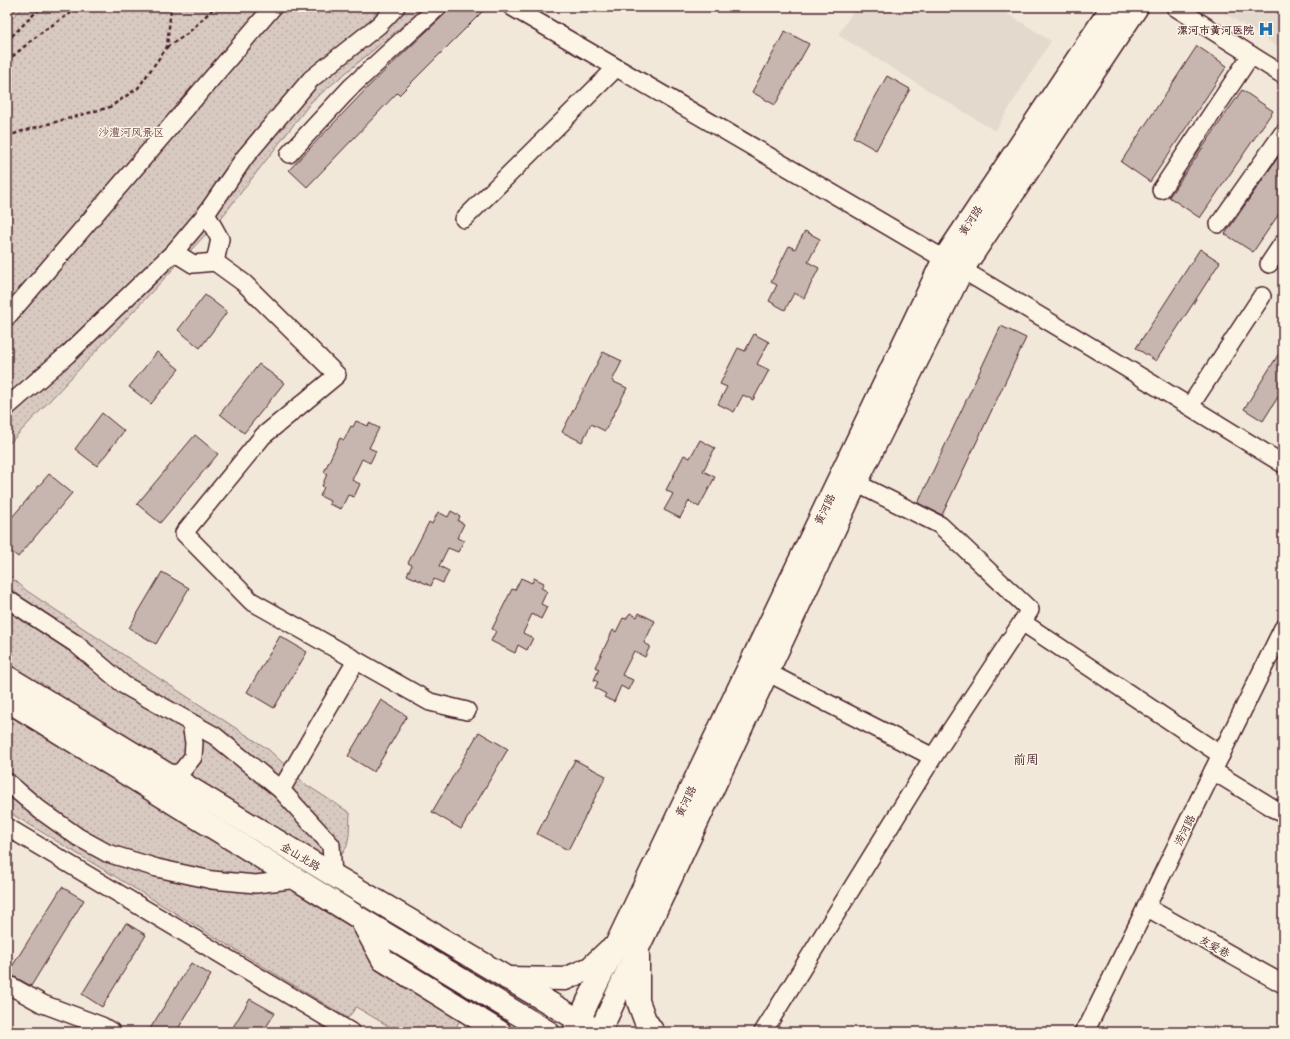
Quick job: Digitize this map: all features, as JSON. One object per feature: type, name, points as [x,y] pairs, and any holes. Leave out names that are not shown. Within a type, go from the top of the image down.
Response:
[{"type":"main road","name":"黄河路","points":[[577,1027],[628,944],[953,264],[1112,7]]},
{"type":"main road","name":"黄河路","points":[[759,668],[856,483],[953,264],[1137,7]]},
{"type":"main road","name":"金山北路","points":[[7,677],[333,875],[507,978],[577,1027],[599,1032]]},
{"type":"main road","name":"金山北路","points":[[7,700],[361,919],[548,1032]]},
{"type":"main road","points":[[361,919],[382,960],[500,1032]]},
{"type":"main road","name":"黄河路","points":[[599,1032],[628,944]]},
{"type":"main road","points":[[507,978],[566,979],[590,968],[628,944],[638,1001],[645,1020],[652,1032]]},
{"type":"street","points":[[7,317],[273,7]]},
{"type":"street","points":[[7,407],[68,354],[174,252],[206,214],[245,157],[311,79],[379,25],[396,7]]},
{"type":"street","points":[[289,154],[351,87],[438,7]]},
{"type":"street","points":[[512,7],[953,264],[1190,406],[1283,464]]},
{"type":"street","points":[[1175,7],[1283,75]]},
{"type":"street","points":[[1161,190],[1251,55]]},
{"type":"street","points":[[464,219],[616,68]]},
{"type":"street","points":[[1219,224],[1283,133]]},
{"type":"street","points":[[206,214],[220,239],[215,262]]},
{"type":"street","points":[[1269,264],[1283,243]]},
{"type":"street","points":[[174,252],[192,264],[215,262],[244,283],[337,375],[263,436],[184,533],[252,601],[430,702],[467,711]]},
{"type":"street","points":[[1190,406],[1262,296]]},
{"type":"street","points":[[763,1032],[933,757],[1030,610],[940,525],[856,483]]},
{"type":"street","points":[[7,599],[76,644],[124,685],[215,736],[280,790],[331,845],[333,875]]},
{"type":"street","points":[[1022,622],[1221,755]]},
{"type":"street","name":"涝河路","points":[[1084,1032],[1283,628]]},
{"type":"street","points":[[280,790],[356,661]]},
{"type":"street","points":[[759,668],[933,757]]},
{"type":"street","points":[[168,775],[181,772],[193,757],[194,743],[191,723]]},
{"type":"street","points":[[1213,771],[1283,814]]},
{"type":"street","points":[[7,782],[40,810],[78,837],[107,853],[157,868],[212,880],[256,884],[298,879]]},
{"type":"street","points":[[7,827],[351,1032]]},
{"type":"street","name":"友爱巷","points":[[1146,907],[1283,984]]},
{"type":"street","points":[[7,984],[43,1004],[102,1026],[112,1032]]},
{"type":"path","points":[[7,41],[41,7]]},
{"type":"path","points":[[7,62],[44,31],[80,7]]},
{"type":"path","points":[[168,47],[171,7]]},
{"type":"path","points":[[7,137],[19,132],[110,108],[138,88],[168,47],[187,34],[216,7]]},
{"type":"shaded area","points":[[7,7],[19,7],[7,18]]},
{"type":"shaded area","points":[[856,7],[997,7],[1051,41],[995,131],[838,35]]},
{"type":"shaded area","name":"漯河市黄河医院","points":[[1215,7],[1283,7],[1283,50]]},
{"type":"green space","name":"沙澧河风景区","points":[[24,7],[425,7],[312,101],[222,217],[7,446],[7,22]]},
{"type":"green space","points":[[7,573],[27,591],[268,749],[305,784],[350,813],[347,846],[316,898],[465,990],[471,1002],[453,1032],[409,1032],[398,1026],[395,1030],[356,1007],[348,1018],[7,811]]},
{"type":"building","points":[[449,7],[487,7],[399,95],[397,93],[307,187],[289,170],[371,84],[445,14]]},
{"type":"building","points":[[785,31],[809,44],[775,105],[752,92]]},
{"type":"building","points":[[1197,46],[1227,66],[1150,182],[1121,162]]},
{"type":"building","points":[[887,76],[910,89],[876,150],[853,137]]},
{"type":"building","points":[[1242,90],[1273,111],[1200,218],[1169,197]]},
{"type":"building","points":[[1283,150],[1283,208],[1253,252],[1225,234]]},
{"type":"building","points":[[805,231],[820,239],[808,262],[819,268],[804,298],[794,293],[785,310],[769,301],[777,285],[771,282],[789,246],[795,249]]},
{"type":"building","points":[[1200,249],[1220,262],[1156,361],[1136,348]]},
{"type":"building","points":[[205,295],[227,312],[200,348],[178,330]]},
{"type":"building","points":[[1001,326],[1026,338],[942,515],[918,503]]},
{"type":"building","points":[[754,334],[769,342],[757,364],[769,370],[753,400],[743,395],[734,412],[718,404],[727,387],[720,384],[738,348],[745,351]]},
{"type":"building","points":[[1283,347],[1283,389],[1263,421],[1244,409]]},
{"type":"building","points":[[157,352],[179,369],[151,404],[129,387]]},
{"type":"building","points":[[603,352],[622,361],[612,381],[627,388],[605,431],[591,424],[582,442],[562,432]]},
{"type":"building","points":[[259,364],[284,383],[244,433],[220,414]]},
{"type":"building","points":[[102,413],[124,431],[97,466],[75,449]]},
{"type":"building","points":[[356,421],[368,426],[369,423],[379,428],[369,448],[376,451],[370,463],[362,459],[352,480],[360,484],[354,497],[348,495],[341,509],[329,504],[330,501],[320,496],[327,474],[324,472],[340,438],[344,440],[351,426],[353,427]]},
{"type":"building","points":[[195,435],[218,454],[160,523],[137,504]]},
{"type":"building","points":[[700,440],[715,448],[703,471],[715,477],[699,507],[689,501],[680,518],[664,510],[673,494],[666,490],[684,455],[690,458]]},
{"type":"building","points":[[49,474],[72,493],[18,557],[7,548],[7,523]]},
{"type":"building","points":[[451,511],[460,516],[458,521],[464,524],[457,538],[464,541],[458,552],[448,548],[439,566],[449,571],[443,583],[434,579],[431,586],[407,575],[412,565],[408,563],[429,522],[432,524],[438,512],[448,517]]},
{"type":"building","points":[[162,572],[189,588],[156,644],[129,628]]},
{"type":"building","points":[[521,578],[532,583],[534,578],[544,583],[541,588],[547,591],[541,604],[547,607],[541,619],[532,614],[523,633],[533,638],[527,650],[518,645],[515,653],[491,641],[496,631],[492,629],[512,589],[515,590]]},
{"type":"building","points":[[630,613],[637,617],[639,613],[655,621],[644,643],[650,646],[645,657],[634,651],[622,675],[633,680],[628,690],[621,686],[614,702],[604,697],[606,694],[595,688],[598,682],[594,680],[599,669],[595,667],[613,630],[616,632],[623,618],[626,619]]},
{"type":"building","points":[[280,636],[307,652],[274,708],[247,692]]},
{"type":"building","points":[[381,700],[407,716],[374,772],[348,756]]},
{"type":"building","points":[[479,732],[508,749],[461,829],[432,812]]},
{"type":"building","points":[[575,760],[606,776],[568,850],[537,834]]},
{"type":"building","points":[[62,887],[84,900],[31,986],[8,973]]},
{"type":"building","points":[[126,923],[146,935],[102,1007],[82,994]]},
{"type":"building","points":[[191,963],[211,975],[176,1032],[148,1032]]},
{"type":"building","points":[[250,999],[275,1013],[263,1032],[230,1032]]},
{"type":"place","name":"漯河市黄河医院","points":[[1266,29]]},
{"type":"district","name":"前周","points":[[1026,758]]}]
